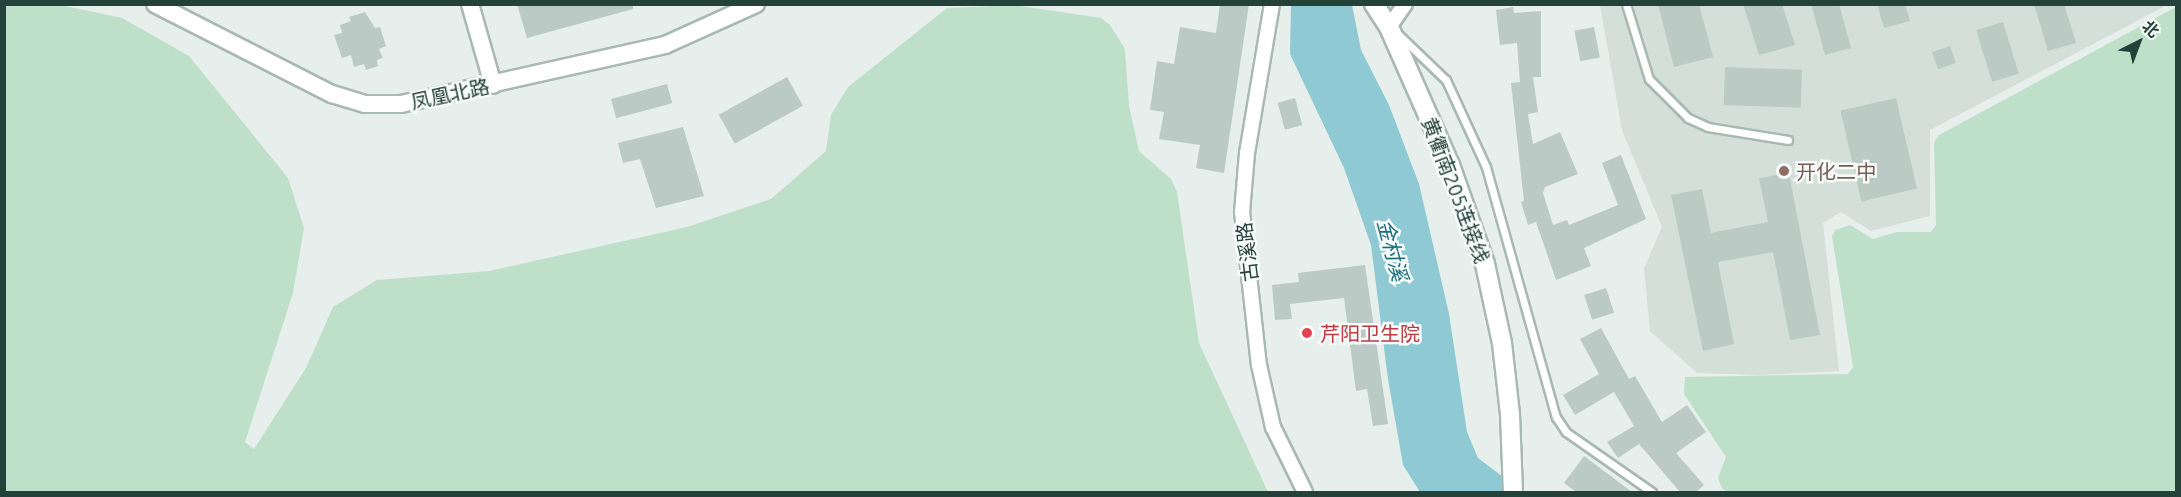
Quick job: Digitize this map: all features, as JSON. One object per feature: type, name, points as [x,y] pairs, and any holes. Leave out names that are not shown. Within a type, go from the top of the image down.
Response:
[{"type":"main road","name":"黄衢南205连接线","points":[[1374,4],[1389,27],[1450,165],[1485,264],[1502,343],[1513,492]]},
{"type":"street","name":"凤凰北路","points":[[155,4],[322,90],[364,104],[401,104],[665,45],[756,4]]},
{"type":"street","points":[[470,4],[493,85]]},
{"type":"street","name":"古溪路","points":[[1272,4],[1247,153],[1242,212],[1259,364],[1274,427],[1305,492]]},
{"type":"street","points":[[1389,27],[1405,4]]},
{"type":"lane","points":[[1626,4],[1649,79],[1688,118],[1708,127],[1788,140]]},
{"type":"lane","points":[[1389,27],[1446,80],[1465,117],[1486,167],[1556,417],[1566,432],[1652,492]]},
{"type":"shaded area","name":"开化二中","points":[[2169,4],[1930,130],[1930,216],[1871,231],[1841,212],[1823,223],[1839,371],[1761,375],[1697,373],[1650,331],[1644,268],[1662,227],[1622,130],[1600,5]]},
{"type":"green space","points":[[4,5],[60,5],[122,18],[189,56],[288,178],[304,228],[293,293],[245,442],[254,449],[306,368],[333,307],[377,280],[489,271],[687,227],[771,199],[826,151],[831,115],[848,87],[947,8],[1015,5],[1101,18],[1110,25],[1125,49],[1129,106],[1139,151],[1171,179],[1177,192],[1199,343],[1268,492],[5,492]]},
{"type":"green space","points":[[2176,7],[2176,492],[1727,492],[1722,488],[1718,478],[1726,457],[1684,394],[1685,377],[1848,374],[1853,367],[1832,236],[1835,230],[1850,225],[1873,239],[1897,232],[1931,232],[1936,225],[1934,142],[1939,135]]},
{"type":"water","name":"金村溪","points":[[1291,5],[1352,5],[1361,50],[1389,105],[1419,184],[1449,314],[1467,432],[1478,458],[1523,492],[1420,492],[1403,465],[1388,379],[1371,245],[1344,168],[1290,54]]},
{"type":"building","points":[[517,4],[633,4],[633,9],[527,38]]},
{"type":"building","points":[[1220,4],[1249,4],[1224,173],[1196,168],[1200,145],[1159,139],[1164,112],[1150,110],[1157,61],[1174,64],[1180,27],[1216,33]]},
{"type":"building","points":[[1658,4],[1699,4],[1713,57],[1674,67]]},
{"type":"building","points":[[1743,4],[1782,4],[1795,45],[1759,55]]},
{"type":"building","points":[[1811,4],[1839,4],[1851,48],[1825,55]]},
{"type":"building","points":[[1877,4],[1905,4],[1910,21],[1884,28]]},
{"type":"building","points":[[2034,4],[2064,4],[2076,43],[2048,51]]},
{"type":"building","points":[[1513,7],[1514,13],[1541,11],[1541,77],[1533,77],[1538,112],[1528,114],[1533,144],[1560,132],[1578,174],[1545,187],[1543,193],[1553,225],[1567,220],[1569,225],[1618,205],[1602,163],[1621,155],[1646,219],[1584,248],[1591,266],[1556,280],[1536,222],[1528,225],[1521,202],[1524,201],[1511,83],[1520,82],[1517,43],[1500,45],[1496,10]]},
{"type":"building","points":[[365,12],[375,28],[380,27],[386,46],[379,49],[383,58],[377,60],[378,66],[366,70],[364,64],[354,67],[351,55],[342,58],[334,35],[342,33],[340,25],[351,21],[349,17]]},
{"type":"building","points":[[2003,22],[2019,74],[1992,82],[1976,30]]},
{"type":"building","points":[[1594,27],[1600,57],[1580,61],[1574,31]]},
{"type":"building","points":[[1950,46],[1956,63],[1938,69],[1932,52]]},
{"type":"building","points":[[1725,67],[1802,70],[1801,108],[1724,105]]},
{"type":"building","points":[[787,77],[803,106],[735,144],[719,115]]},
{"type":"building","points":[[667,84],[672,103],[616,118],[611,99]]},
{"type":"building","points":[[1295,98],[1302,125],[1285,130],[1278,103]]},
{"type":"building","points":[[1896,98],[1917,189],[1861,201],[1840,111]]},
{"type":"building","points":[[683,127],[704,196],[656,208],[640,159],[623,163],[618,143]]},
{"type":"building","points":[[1789,173],[1820,335],[1790,340],[1773,252],[1718,262],[1734,344],[1703,351],[1671,195],[1702,189],[1711,233],[1768,222],[1759,178]]},
{"type":"building","points":[[1365,265],[1388,424],[1373,426],[1367,389],[1356,391],[1344,298],[1290,304],[1292,319],[1275,320],[1272,285],[1299,282],[1298,273]]},
{"type":"building","points":[[1606,288],[1614,313],[1592,320],[1584,295]]},
{"type":"building","points":[[1601,328],[1629,379],[1635,376],[1662,422],[1687,405],[1706,432],[1676,453],[1704,485],[1696,492],[1680,492],[1639,444],[1618,458],[1607,442],[1634,426],[1614,392],[1575,415],[1563,395],[1599,374],[1580,339]]},
{"type":"building","points":[[1584,456],[1632,492],[1576,492],[1564,483]]},
{"type":"place","name":"开化二中","points":[[1784,171]]},
{"type":"place","name":"芹阳卫生院","points":[[1307,333]]}]
